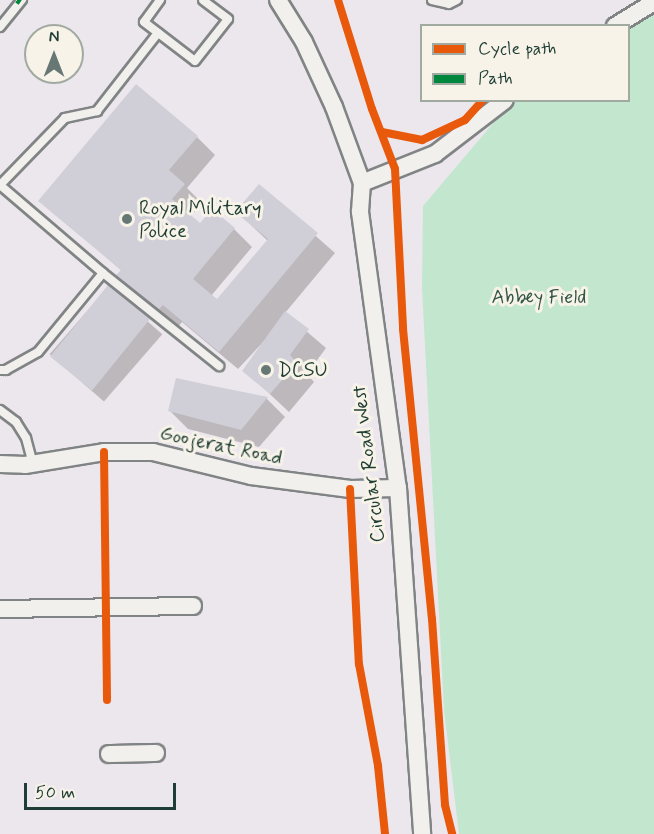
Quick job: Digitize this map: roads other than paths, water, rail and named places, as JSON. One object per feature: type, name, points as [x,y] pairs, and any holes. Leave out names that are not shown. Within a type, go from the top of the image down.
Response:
[{"type":"street","name":"Circular Road West","points":[[278,0],[304,42],[362,183],[360,212],[398,488],[422,834]]},
{"type":"street","points":[[618,24],[654,2]]},
{"type":"street","points":[[362,183],[435,154],[502,102]]},
{"type":"street","name":"Goojerat Road","points":[[0,464],[33,464],[104,452],[153,452],[251,476],[350,489],[398,488]]},
{"type":"street","points":[[0,609],[193,606]]},
{"type":"street","points":[[109,754],[156,753]]},
{"type":"lane","points":[[0,27],[22,0]]},
{"type":"lane","points":[[160,0],[144,22],[195,62],[228,19],[203,0]]},
{"type":"lane","points":[[432,0],[449,4],[457,0]]},
{"type":"lane","points":[[158,33],[97,111],[65,118],[0,185],[103,273],[219,366]]},
{"type":"lane","points":[[0,370],[6,370],[38,352],[103,273]]},
{"type":"lane","points":[[0,410],[16,422],[26,438],[33,464]]},
{"type":"place","name":"Royal Military Police","points":[[127,219]]},
{"type":"place","name":"DCSU","points":[[266,370]]},
{"type":"park label","name":"Abbey Field","points":[[539,297]]}]
